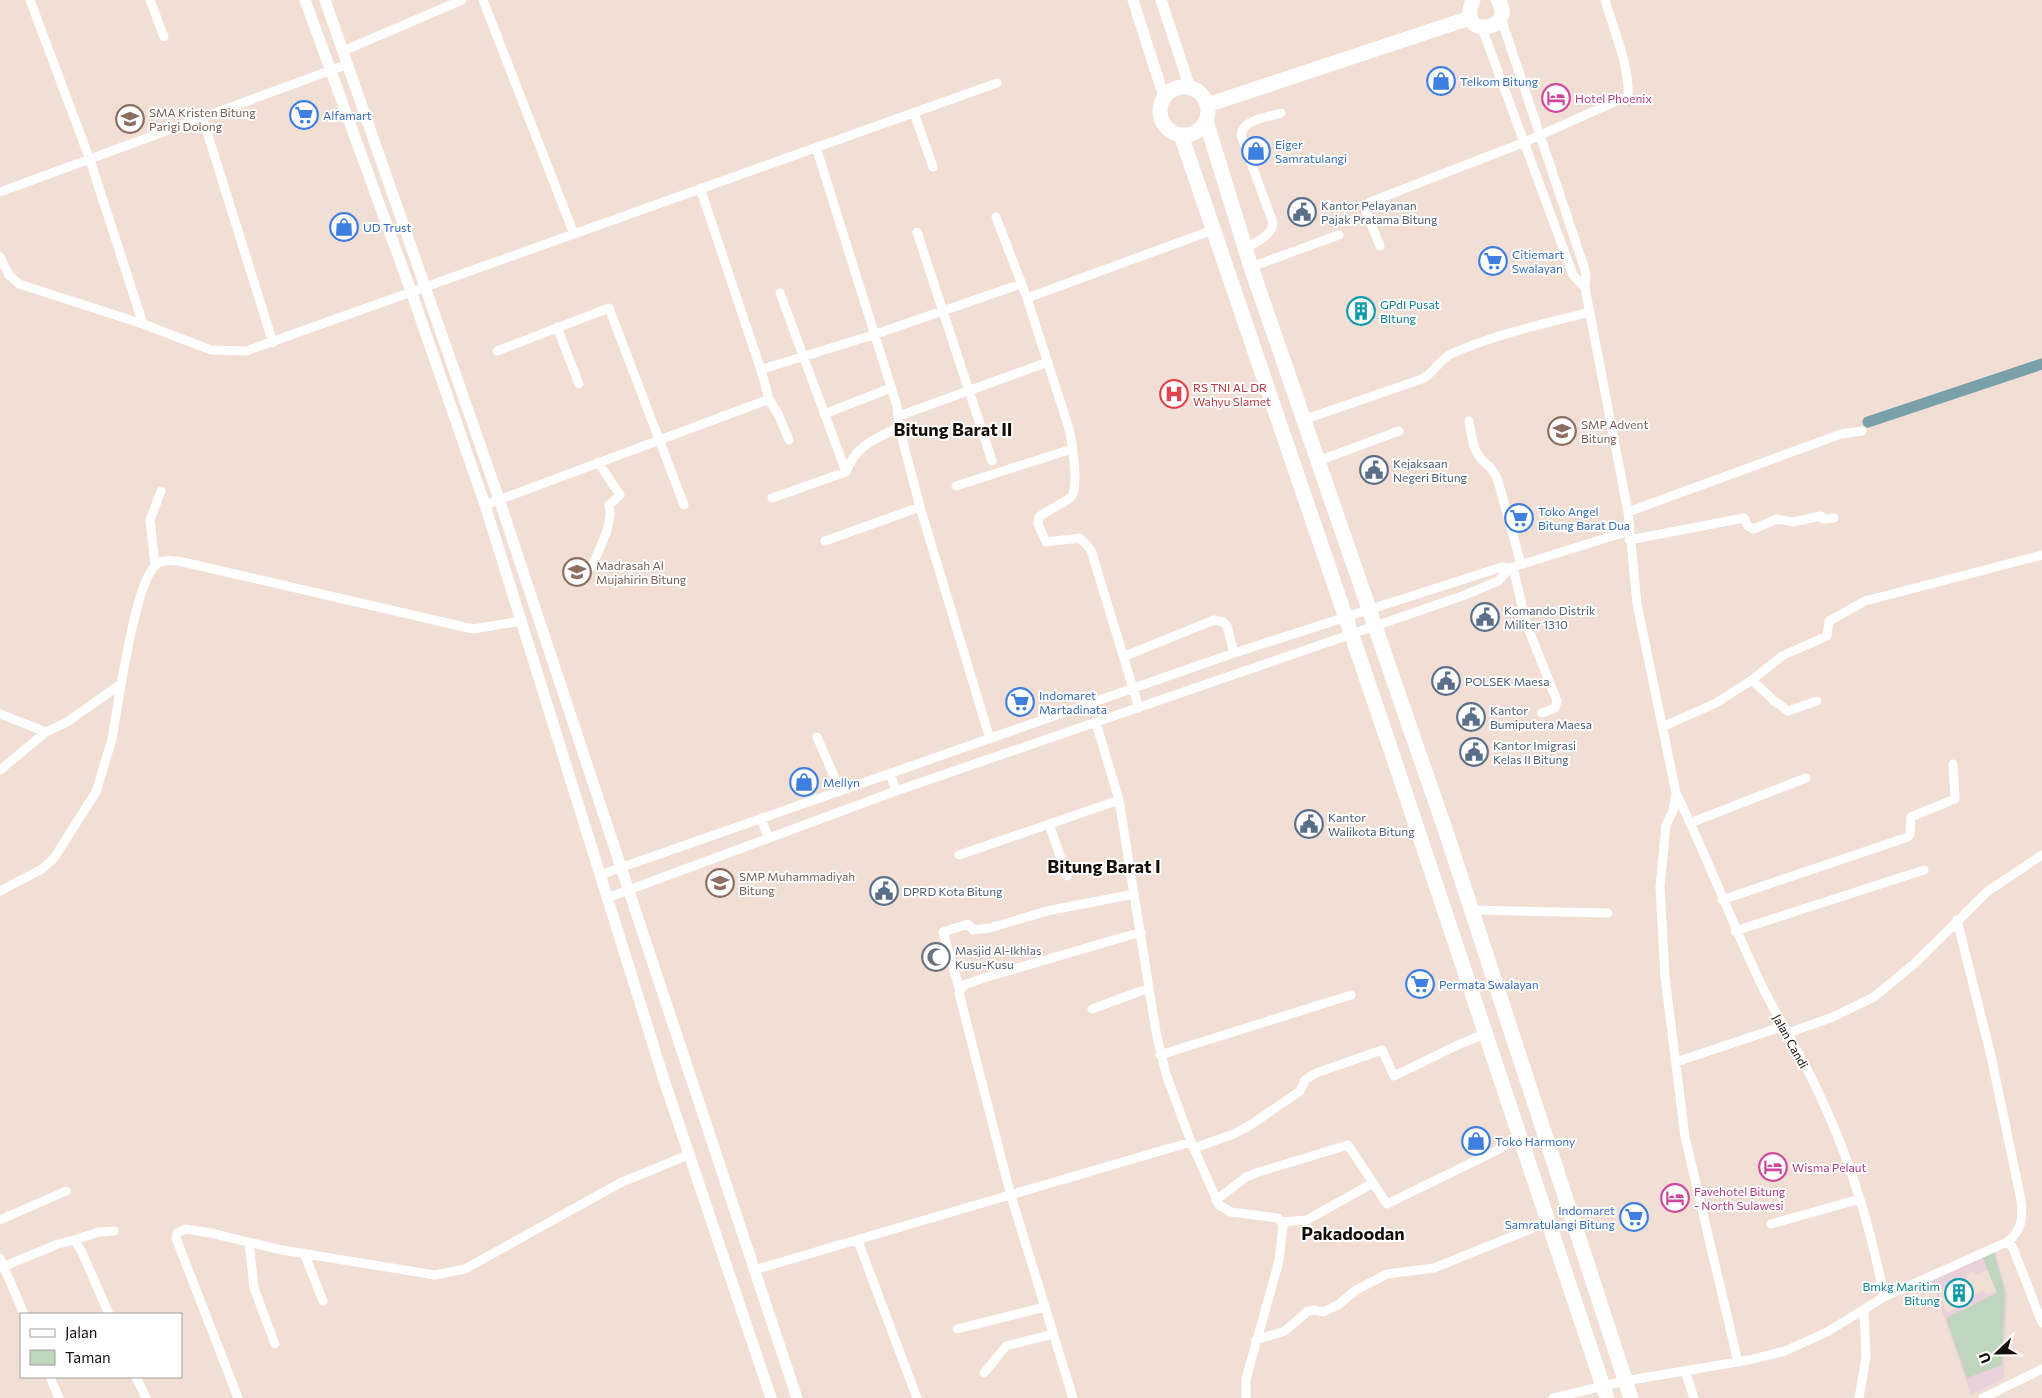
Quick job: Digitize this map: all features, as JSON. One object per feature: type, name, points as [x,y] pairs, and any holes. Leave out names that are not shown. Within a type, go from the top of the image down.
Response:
[{"type":"highway","points":[[1207,105],[1476,23],[1491,27],[1500,18],[1502,7],[1498,0]]},
{"type":"highway","points":[[1472,1],[1468,8],[1476,23]]},
{"type":"highway","points":[[1206,121],[1196,131],[1181,135],[1170,131],[1162,120],[1160,108],[1164,97],[1178,87],[1190,88],[1198,91],[1207,105],[1206,121],[1251,267],[1303,420],[1377,626],[1631,1398]]},
{"type":"highway","points":[[1181,135],[1271,403],[1346,616],[1605,1392]]},
{"type":"highway","points":[[1271,403],[1294,394]]},
{"type":"street","points":[[30,0],[90,160],[143,324]]},
{"type":"street","points":[[150,0],[164,37]]},
{"type":"street","points":[[305,0],[411,291],[485,505],[688,1154],[770,1398]]},
{"type":"street","points":[[325,0],[500,499],[797,1398]]},
{"type":"street","points":[[343,51],[462,0]]},
{"type":"street","points":[[483,0],[574,234]]},
{"type":"street","points":[[1133,0],[1164,97]]},
{"type":"street","points":[[1161,0],[1190,88]]},
{"type":"street","points":[[1380,246],[1365,209],[1370,202],[1540,136],[1628,96],[1624,69],[1605,0]]},
{"type":"street","points":[[1500,18],[1586,273],[1585,288],[1628,512],[1629,536],[1638,604],[1676,793],[1673,811],[1666,825],[1660,895],[1665,977],[1685,1137],[1738,1362]]},
{"type":"street","points":[[1476,23],[1525,142],[1572,275],[1585,288]]},
{"type":"street","points":[[0,192],[203,119],[348,64]]},
{"type":"street","points":[[0,257],[8,275],[19,284],[143,324],[211,350],[223,352],[246,351],[273,343],[411,291],[997,83]]},
{"type":"street","points":[[1246,248],[1269,234],[1273,229],[1273,223],[1241,135],[1242,129],[1246,124],[1281,112]]},
{"type":"street","points":[[914,113],[933,167]]},
{"type":"street","points":[[203,119],[273,343]]},
{"type":"street","points":[[816,148],[891,388],[920,507],[990,739]]},
{"type":"street","points":[[700,188],[762,370],[768,398],[778,414],[789,440]]},
{"type":"street","points":[[996,217],[1027,298],[1070,432],[1075,490],[1069,498],[1039,517],[1038,524],[1046,542],[1080,538],[1091,550],[1140,708]]},
{"type":"street","points":[[1027,298],[1213,230]]},
{"type":"street","points":[[917,232],[992,461]]},
{"type":"street","points":[[1251,267],[1339,235]]},
{"type":"street","points":[[766,368],[873,335],[1021,284]]},
{"type":"street","points":[[780,293],[846,472]]},
{"type":"street","points":[[497,351],[609,308],[684,505]]},
{"type":"street","points":[[1303,420],[1422,379],[1428,375],[1438,362],[1452,354],[1514,332],[1590,312]]},
{"type":"street","points":[[557,327],[579,384]]},
{"type":"street","points":[[899,416],[1048,362]]},
{"type":"street","points":[[824,414],[891,388]]},
{"type":"street","points":[[485,505],[764,402],[768,398]]},
{"type":"street","points":[[1469,421],[1479,457],[1490,464],[1498,481],[1526,623],[1557,701],[1555,708],[1542,713]]},
{"type":"street","points":[[846,472],[851,457],[863,445],[899,427]]},
{"type":"street","points":[[1318,461],[1399,431]]},
{"type":"street","points":[[1628,512],[1841,434],[1862,431]]},
{"type":"street","points":[[956,486],[1072,450]]},
{"type":"street","points":[[592,566],[606,531],[611,512],[609,506],[620,495],[598,462]]},
{"type":"street","points":[[772,498],[846,472]]},
{"type":"street","points":[[155,565],[150,520],[161,490]]},
{"type":"street","points":[[825,541],[920,507]]},
{"type":"street","points":[[600,875],[1234,653],[1502,567],[1514,566],[1629,536],[1744,518],[1748,526],[1753,529],[1776,519],[1793,522],[1821,516],[1823,519],[1834,518]]},
{"type":"street","points":[[1662,727],[1716,702],[1752,680],[1782,656],[1827,636],[1829,620],[1846,609],[1865,601],[2042,555]]},
{"type":"street","points":[[0,891],[42,869],[54,858],[96,792],[112,739],[121,684],[140,598],[148,575],[155,565],[170,560],[187,563],[473,629],[521,621]]},
{"type":"street","points":[[607,898],[896,791],[1096,724],[1437,605],[1498,581],[1514,566]]},
{"type":"street","points":[[1432,590],[1437,605]]},
{"type":"street","points":[[1125,656],[1214,620],[1223,622],[1227,626],[1234,653]]},
{"type":"street","points":[[1752,680],[1772,700],[1788,711],[1817,701]]},
{"type":"street","points":[[0,770],[46,732],[67,722],[121,684]]},
{"type":"street","points":[[0,714],[46,732]]},
{"type":"street","points":[[1096,724],[1119,800],[1160,1055],[1192,1145],[1216,1200],[1223,1208],[1231,1212],[1276,1217],[1282,1222],[1307,1220],[1374,1183]]},
{"type":"street","points":[[817,737],[840,790]]},
{"type":"street","points":[[1722,900],[1908,837],[1910,834],[1911,817],[1955,799],[1953,764]]},
{"type":"street","points":[[890,773],[896,791]]},
{"type":"street","points":[[1690,823],[1806,778]]},
{"type":"street","name":"Jalan Candi","points":[[1676,793],[1722,900],[1769,1001],[1786,1030],[1832,1121],[1849,1163],[1860,1199],[1884,1297]]},
{"type":"street","points":[[959,855],[1119,800]]},
{"type":"street","points":[[761,818],[768,837]]},
{"type":"street","points":[[1048,824],[1067,876]]},
{"type":"street","points":[[1676,1062],[1832,1017],[1874,997],[1914,964],[1988,891],[2042,855]]},
{"type":"street","points":[[1736,931],[1924,870]]},
{"type":"street","points":[[1072,1398],[1011,1196],[959,999],[960,991],[942,932],[968,924],[972,930],[990,928],[1047,911],[1134,894]]},
{"type":"street","points":[[1472,910],[1608,914]]},
{"type":"street","points":[[1553,1398],[1605,1392],[1625,1381],[1738,1362],[1785,1351],[1827,1332],[1884,1297],[2007,1242],[2016,1236],[2021,1225],[2021,1200],[1992,1056],[1958,920]]},
{"type":"street","points":[[960,991],[964,986],[987,977],[1141,932]]},
{"type":"street","points":[[1092,1010],[1149,988]]},
{"type":"street","points":[[1160,1055],[1351,996]]},
{"type":"street","points":[[754,1270],[1234,1134],[1300,1091],[1305,1080],[1316,1073],[1382,1050],[1394,1076],[1485,1034]]},
{"type":"street","points":[[1216,1200],[1246,1178],[1259,1172],[1348,1145],[1387,1204],[1520,1139]]},
{"type":"street","points":[[238,1398],[176,1238],[177,1234],[186,1229],[304,1253],[435,1275],[465,1270],[620,1183],[688,1154]]},
{"type":"street","points":[[0,1220],[66,1191]]},
{"type":"street","points":[[1771,1224],[1860,1199]]},
{"type":"street","points":[[1246,1398],[1246,1379],[1279,1261],[1283,1233],[1282,1222]]},
{"type":"street","points":[[1256,1340],[1285,1331],[1310,1310],[1323,1312],[1338,1306],[1360,1288],[1387,1274],[1434,1268],[1548,1222]]},
{"type":"street","points":[[2,1267],[58,1244],[99,1232],[114,1231]]},
{"type":"street","points":[[74,1240],[81,1250],[109,1313]]},
{"type":"street","points":[[858,1241],[917,1398]]},
{"type":"street","points":[[249,1242],[254,1288],[275,1344]]},
{"type":"street","points":[[2007,1242],[2014,1248],[2042,1323]]},
{"type":"street","points":[[304,1253],[323,1302]]},
{"type":"street","points":[[0,1258],[2,1267],[24,1313]]},
{"type":"street","points":[[957,1329],[1045,1307]]},
{"type":"street","points":[[1859,1398],[1866,1357],[1864,1311]]},
{"type":"street","points":[[984,1373],[1006,1346],[1053,1334]]},
{"type":"street","points":[[1983,1398],[2042,1369]]},
{"type":"street","points":[[1685,1371],[1694,1398]]},
{"type":"street","points":[[50,1378],[59,1398]]},
{"type":"street","points":[[136,1378],[146,1398]]},
{"type":"shaded area","points":[[1995,1250],[2007,1294],[2004,1378],[1971,1395],[1931,1279]],"holes":[[[1994,1252],[2005,1292],[2002,1364],[1997,1293],[1983,1257]],[[1987,1270],[1996,1291],[1986,1295],[1983,1291],[1961,1301],[1962,1306],[1946,1313],[1939,1291],[1948,1287],[1947,1283],[1954,1279],[1956,1283],[1968,1278],[1966,1274],[1974,1271],[1976,1275]]]},
{"type":"green space","points":[[1994,1252],[2005,1292],[2002,1365],[1967,1378],[1946,1318],[1997,1293],[1982,1256]]},
{"type":"waterway","points":[[1868,422],[2042,364]]},
{"type":"place","name":"Telkom Bitung","points":[[1441,81]]},
{"type":"place","name":"Hotel Phoenix","points":[[1556,98]]},
{"type":"place","name":"Alfamart","points":[[304,115]]},
{"type":"place","name":"SMA Kristen Bitung Parigi Dolong","points":[[130,119]]},
{"type":"place","name":"Eiger Samratulangi","points":[[1256,151]]},
{"type":"place","name":"Kantor Pelayanan Pajak Pratama Bitung","points":[[1302,212]]},
{"type":"place","name":"UD Trust","points":[[344,227]]},
{"type":"place","name":"Citiemart Swalayan","points":[[1493,261]]},
{"type":"place","name":"GPdI Pusat BItung","points":[[1361,311]]},
{"type":"place","name":"RS TNI AL DR Wahyu Slamet","points":[[1174,394]]},
{"type":"place","name":"SMP Advent Bitung","points":[[1562,431]]},
{"type":"place","name":"Kejaksaan Negeri Bitung","points":[[1374,470]]},
{"type":"place","name":"Toko Angel Bitung Barat Dua","points":[[1519,518]]},
{"type":"place","name":"Madrasah Al Mujahirin Bitung","points":[[577,572]]},
{"type":"place","name":"Komando Distrik Militer 1310","points":[[1485,617]]},
{"type":"place","name":"POLSEK Maesa","points":[[1446,681]]},
{"type":"place","name":"Indomaret Martadinata","points":[[1020,702]]},
{"type":"place","name":"Kantor Bumiputera Maesa","points":[[1471,717]]},
{"type":"place","name":"Kantor Imigrasi Kelas II Bitung","points":[[1474,752]]},
{"type":"place","name":"Mellyn","points":[[804,782]]},
{"type":"place","name":"Kantor Walikota Bitung","points":[[1309,824]]},
{"type":"place","name":"SMP Muhammadiyah Bitung","points":[[720,883]]},
{"type":"place","name":"DPRD Kota Bitung","points":[[884,891]]},
{"type":"place","name":"Masjid Al-Ikhlas Kusu-Kusu","points":[[936,957]]},
{"type":"place","name":"Permata Swalayan","points":[[1420,984]]},
{"type":"place","name":"Toko Harmony","points":[[1476,1141]]},
{"type":"place","name":"Wisma Pelaut","points":[[1773,1167]]},
{"type":"place","name":"Favehotel Bitung - North Sulawesi","points":[[1675,1198]]},
{"type":"place","name":"Indomaret Samratulangi Bitung","points":[[1634,1217]]},
{"type":"place","name":"Bmkg Maritim Bitung","points":[[1959,1293]]},
{"type":"district","name":"Bitung Barat II","points":[[953,429]]},
{"type":"district","name":"Bitung Barat I","points":[[1104,866]]},
{"type":"district","name":"Pakadoodan","points":[[1353,1233]]}]
